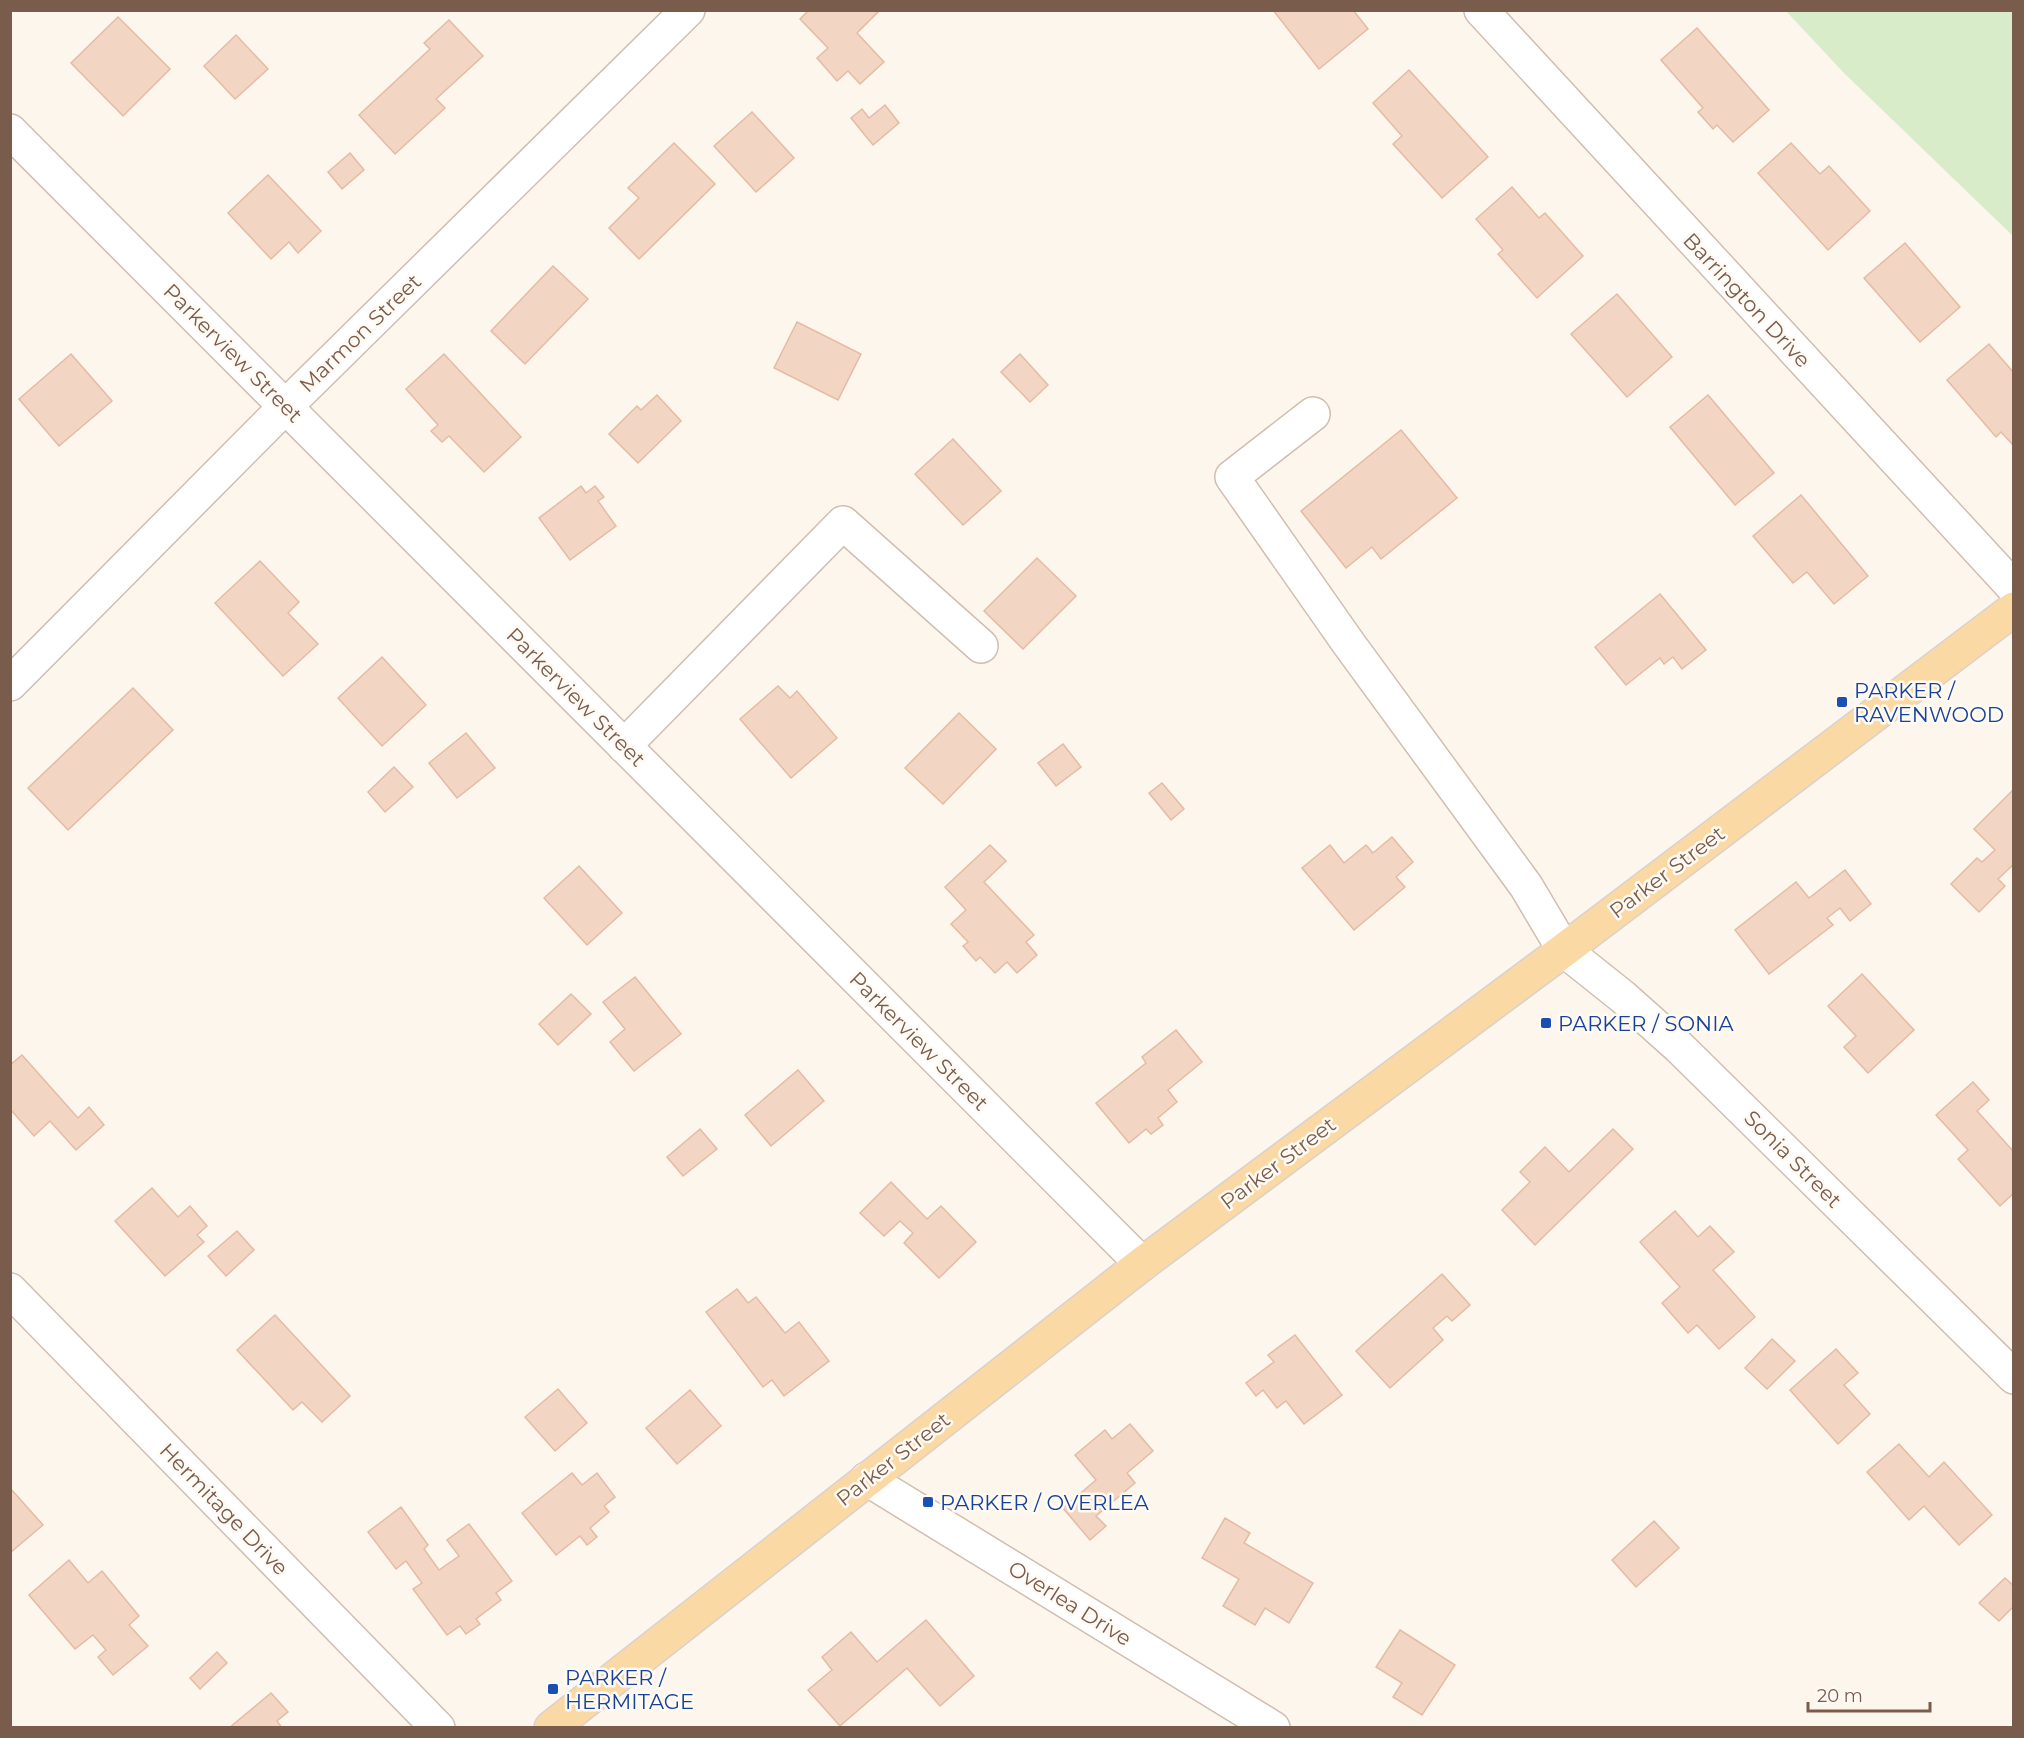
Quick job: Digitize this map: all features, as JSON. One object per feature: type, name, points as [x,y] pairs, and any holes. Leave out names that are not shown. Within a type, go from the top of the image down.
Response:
[{"type":"main road","name":"Parker Street","points":[[550,1728],[1142,1264],[1564,950],[2013,609]]},
{"type":"street","name":"Marmon Street","points":[[10,684],[286,406],[688,10]]},
{"type":"street","name":"Barrington Drive","points":[[1480,10],[2013,588]]},
{"type":"street","name":"Parkerview Street","points":[[10,131],[1142,1264]]},
{"type":"street","points":[[1313,414],[1232,477],[1342,634],[1526,886],[1564,950]]},
{"type":"street","points":[[624,746],[843,523],[981,646]]},
{"type":"street","name":"Sonia Street","points":[[1564,950],[1623,997],[1679,1047],[2013,1377]]},
{"type":"street","name":"Hermitage Drive","points":[[10,1290],[438,1728]]},
{"type":"street","name":"Overlea Drive","points":[[867,1479],[1273,1728]]},
{"type":"green space","points":[[1786,11],[2013,11],[2013,236],[1844,73]]},
{"type":"building","points":[[809,10],[880,10],[857,33],[884,62],[860,84],[848,71],[837,81],[817,58],[828,48],[800,19]]},
{"type":"building","points":[[1273,10],[1353,10],[1368,29],[1319,69]]},
{"type":"building","points":[[118,17],[170,69],[123,116],[71,63]]},
{"type":"building","points":[[449,20],[483,56],[436,99],[445,108],[395,154],[359,115],[430,49],[424,43]]},
{"type":"building","points":[[1697,28],[1769,110],[1733,142],[1717,125],[1713,129],[1698,112],[1703,108],[1661,60]]},
{"type":"building","points":[[236,35],[268,69],[235,99],[204,66]]},
{"type":"building","points":[[1409,70],[1488,157],[1442,198],[1393,144],[1402,136],[1373,103]]},
{"type":"building","points":[[885,105],[899,123],[873,145],[851,118],[862,109],[869,118]]},
{"type":"building","points":[[752,112],[794,158],[756,192],[714,146]]},
{"type":"building","points":[[674,143],[715,184],[639,259],[609,228],[639,198],[628,188]]},
{"type":"building","points":[[1791,143],[1820,174],[1829,166],[1870,211],[1828,250],[1758,173]]},
{"type":"building","points":[[350,153],[364,170],[342,189],[328,172]]},
{"type":"building","points":[[268,175],[321,231],[298,253],[289,242],[271,259],[228,213]]},
{"type":"building","points":[[1512,187],[1539,218],[1545,213],[1583,256],[1537,298],[1498,254],[1503,250],[1476,219]]},
{"type":"building","points":[[1905,243],[1960,307],[1920,342],[1864,278]]},
{"type":"building","points":[[553,266],[588,299],[525,364],[491,331]]},
{"type":"building","points":[[1617,294],[1672,357],[1627,397],[1571,334]]},
{"type":"building","points":[[797,322],[861,354],[838,400],[774,368]]},
{"type":"building","points":[[1989,344],[2014,373],[2014,446],[2001,432],[1996,437],[1947,380]]},
{"type":"building","points":[[71,354],[112,401],[59,446],[19,399]]},
{"type":"building","points":[[444,354],[521,437],[484,472],[449,436],[442,442],[431,431],[438,425],[406,389]]},
{"type":"building","points":[[1020,354],[1048,385],[1030,402],[1001,372]]},
{"type":"building","points":[[657,395],[681,421],[638,463],[609,434],[637,406],[641,410]]},
{"type":"building","points":[[1708,395],[1774,473],[1735,505],[1670,427]]},
{"type":"building","points":[[1401,430],[1457,498],[1381,559],[1372,547],[1346,568],[1301,511]]},
{"type":"building","points":[[953,439],[1001,491],[963,525],[915,474]]},
{"type":"building","points":[[581,486],[586,493],[595,486],[604,497],[598,501],[616,526],[570,560],[539,518]]},
{"type":"building","points":[[1801,495],[1868,576],[1834,604],[1807,572],[1793,583],[1753,536]]},
{"type":"building","points":[[1037,558],[1076,596],[1023,649],[984,611]]},
{"type":"building","points":[[260,561],[299,602],[288,613],[318,644],[283,676],[215,603]]},
{"type":"building","points":[[1660,594],[1706,650],[1682,669],[1673,657],[1664,664],[1660,658],[1626,685],[1595,647]]},
{"type":"building","points":[[382,657],[426,705],[382,746],[338,698]]},
{"type":"building","points":[[778,686],[790,698],[797,691],[837,738],[791,778],[740,719]]},
{"type":"building","points":[[133,688],[173,730],[68,830],[28,788]]},
{"type":"building","points":[[959,713],[996,749],[943,804],[905,768]]},
{"type":"building","points":[[466,733],[495,768],[457,798],[429,763]]},
{"type":"building","points":[[1063,744],[1081,767],[1056,786],[1038,763]]},
{"type":"building","points":[[394,767],[413,787],[385,812],[368,792]]},
{"type":"building","points":[[1162,783],[1184,809],[1171,820],[1149,793]]},
{"type":"building","points":[[2014,789],[2014,864],[1998,879],[2005,886],[1979,912],[1951,884],[1977,858],[1982,862],[1995,850],[1974,829]]},
{"type":"building","points":[[1392,837],[1413,862],[1396,877],[1405,887],[1354,930],[1302,868],[1330,845],[1344,863],[1366,845],[1373,853]]},
{"type":"building","points":[[990,845],[1006,861],[984,882],[1034,935],[1026,942],[1037,955],[1017,973],[1007,962],[995,973],[980,957],[976,961],[963,946],[968,942],[951,924],[966,910],[945,887]]},
{"type":"building","points":[[579,866],[622,913],[587,945],[544,898]]},
{"type":"building","points":[[1845,870],[1871,904],[1850,921],[1840,908],[1827,918],[1833,925],[1769,974],[1735,930],[1796,882],[1809,898]]},
{"type":"building","points":[[1862,974],[1914,1030],[1868,1073],[1844,1047],[1856,1036],[1828,1006]]},
{"type":"building","points":[[635,977],[681,1034],[634,1071],[610,1042],[625,1029],[603,1002]]},
{"type":"building","points":[[571,994],[591,1014],[558,1045],[539,1024]]},
{"type":"building","points":[[1176,1030],[1202,1062],[1168,1090],[1177,1102],[1158,1118],[1163,1125],[1151,1134],[1146,1129],[1129,1143],[1096,1103],[1146,1063],[1142,1057]]},
{"type":"building","points":[[22,1055],[78,1118],[89,1107],[104,1125],[76,1150],[50,1121],[34,1136],[10,1109],[10,1065]]},
{"type":"building","points":[[798,1070],[824,1101],[771,1146],[745,1115]]},
{"type":"building","points":[[1973,1082],[1989,1100],[1977,1111],[2014,1152],[2014,1193],[2000,1206],[1958,1159],[1968,1150],[1936,1115]]},
{"type":"building","points":[[700,1129],[717,1149],[683,1176],[667,1157]]},
{"type":"building","points":[[1613,1129],[1633,1149],[1535,1245],[1502,1210],[1530,1182],[1520,1172],[1545,1147],[1569,1172]]},
{"type":"building","points":[[891,1182],[927,1219],[941,1206],[976,1242],[939,1278],[904,1243],[913,1233],[900,1221],[884,1236],[860,1213]]},
{"type":"building","points":[[152,1188],[178,1217],[190,1206],[207,1226],[197,1235],[204,1242],[165,1276],[115,1221]]},
{"type":"building","points":[[1675,1211],[1698,1237],[1710,1226],[1734,1252],[1713,1270],[1755,1317],[1719,1349],[1697,1325],[1688,1333],[1662,1303],[1680,1287],[1640,1242]]},
{"type":"building","points":[[237,1231],[254,1250],[226,1276],[208,1256]]},
{"type":"building","points":[[1442,1274],[1470,1305],[1452,1321],[1447,1316],[1433,1328],[1443,1340],[1390,1388],[1356,1351]]},
{"type":"building","points":[[737,1289],[748,1303],[756,1297],[785,1333],[799,1322],[829,1361],[784,1396],[772,1380],[763,1387],[706,1312]]},
{"type":"building","points":[[275,1315],[350,1396],[322,1422],[302,1402],[293,1410],[237,1350]]},
{"type":"building","points":[[1295,1335],[1342,1395],[1304,1424],[1286,1401],[1277,1408],[1263,1390],[1256,1396],[1246,1383],[1274,1362],[1268,1355]]},
{"type":"building","points":[[1772,1339],[1795,1361],[1767,1389],[1745,1368]]},
{"type":"building","points":[[1836,1349],[1858,1373],[1844,1385],[1870,1414],[1838,1444],[1790,1390]]},
{"type":"building","points":[[558,1389],[587,1423],[555,1451],[525,1417]]},
{"type":"building","points":[[690,1390],[721,1426],[677,1464],[646,1428]]},
{"type":"building","points":[[1130,1424],[1153,1451],[1127,1473],[1135,1483],[1096,1516],[1106,1526],[1090,1540],[1063,1508],[1096,1480],[1075,1455],[1105,1430],[1112,1439]]},
{"type":"building","points":[[1899,1444],[1929,1477],[1944,1462],[1992,1515],[1959,1545],[1924,1506],[1909,1520],[1867,1472]]},
{"type":"building","points":[[572,1473],[582,1485],[597,1473],[615,1497],[604,1506],[609,1512],[590,1528],[597,1537],[587,1545],[580,1536],[556,1555],[522,1513]]},
{"type":"building","points":[[10,1488],[43,1525],[10,1553]]},
{"type":"building","points":[[401,1507],[428,1545],[424,1549],[439,1570],[459,1556],[447,1540],[469,1524],[512,1581],[496,1593],[501,1600],[476,1619],[480,1624],[466,1634],[460,1626],[447,1635],[413,1589],[422,1583],[406,1561],[396,1569],[368,1532]]},
{"type":"building","points":[[1225,1518],[1250,1533],[1244,1543],[1313,1583],[1289,1623],[1265,1608],[1255,1625],[1223,1606],[1239,1579],[1202,1558]]},
{"type":"building","points":[[1654,1521],[1679,1548],[1636,1587],[1612,1560]]},
{"type":"building","points":[[69,1560],[88,1583],[102,1571],[139,1616],[129,1625],[148,1646],[113,1675],[98,1657],[106,1650],[93,1635],[75,1649],[29,1595]]},
{"type":"building","points":[[2005,1578],[2014,1586],[2014,1606],[1999,1621],[1979,1603]]},
{"type":"building","points":[[926,1620],[974,1676],[940,1706],[907,1668],[840,1726],[808,1690],[832,1670],[822,1657],[851,1632],[877,1662]]},
{"type":"building","points":[[1400,1630],[1455,1665],[1422,1715],[1393,1697],[1402,1683],[1376,1667]]},
{"type":"building","points":[[217,1652],[227,1663],[200,1689],[190,1678]]},
{"type":"building","points":[[271,1693],[288,1712],[277,1721],[282,1728],[229,1728]]},
{"type":"place","name":"PARKER / RAVENWOOD","points":[[1842,702]]},
{"type":"place","name":"PARKER / SONIA","points":[[1546,1023]]},
{"type":"place","name":"PARKER / OVERLEA","points":[[928,1502]]},
{"type":"place","name":"PARKER / HERMITAGE","points":[[553,1689]]}]
